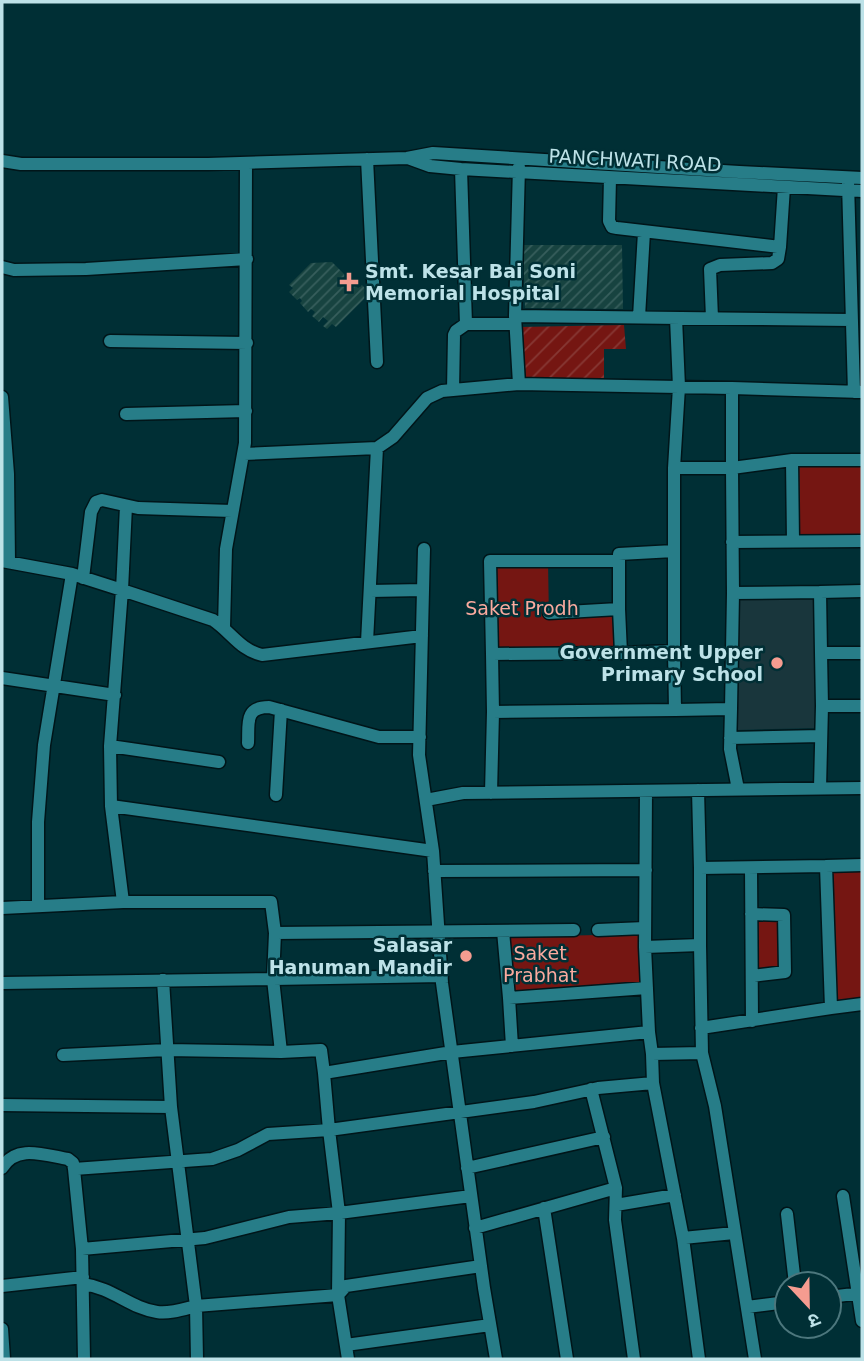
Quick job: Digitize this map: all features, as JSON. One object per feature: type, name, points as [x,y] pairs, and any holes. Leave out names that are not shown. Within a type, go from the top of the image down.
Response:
[{"type":"street","name":"PANCHWATI ROAD","points":[[2,161],[21,164],[246,164],[407,158],[433,153],[853,182],[862,191]]},
{"type":"street","name":"PANCHWATI ROAD","points":[[407,158],[430,166],[610,178],[784,187],[853,182]]},
{"type":"street","points":[[367,159],[377,362]]},
{"type":"street","points":[[519,159],[515,320],[519,384]]},
{"type":"street","points":[[224,627],[226,550],[244,454],[247,342],[246,164]]},
{"type":"street","points":[[461,169],[466,324]]},
{"type":"street","points":[[610,178],[610,224],[617,229],[780,247]]},
{"type":"street","points":[[244,454],[377,448],[393,437],[427,398],[435,393],[453,390],[519,384],[858,392],[851,320],[853,182]]},
{"type":"street","points":[[712,318],[710,269],[720,265],[772,263],[778,259],[784,187]]},
{"type":"street","points":[[639,317],[645,232]]},
{"type":"street","points":[[2,267],[15,270],[86,269],[247,259]]},
{"type":"street","points":[[453,390],[454,335],[466,324],[639,317],[851,320]]},
{"type":"street","points":[[675,710],[674,468],[679,387],[676,318]]},
{"type":"street","points":[[110,341],[247,342]]},
{"type":"street","points":[[732,388],[733,593],[730,749],[738,789]]},
{"type":"street","points":[[2,397],[8,474],[6,562],[77,576],[212,620],[224,627],[250,652],[262,655],[422,636]]},
{"type":"street","points":[[126,414],[246,411]]},
{"type":"street","points":[[368,642],[377,448]]},
{"type":"street","points":[[674,468],[732,468],[792,460],[862,460]]},
{"type":"street","points":[[792,460],[793,541]]},
{"type":"street","points":[[38,906],[38,822],[44,745],[53,687],[93,507],[102,500],[126,506],[232,511]]},
{"type":"street","points":[[123,902],[111,806],[110,746],[126,506]]},
{"type":"street","points":[[732,542],[862,541]]},
{"type":"street","points":[[424,549],[419,755],[433,851],[442,976],[475,1227],[496,1359]]},
{"type":"street","points":[[621,653],[619,554],[674,551]]},
{"type":"street","points":[[491,793],[493,712],[490,561],[619,561]]},
{"type":"street","points":[[370,591],[423,590]]},
{"type":"street","points":[[733,593],[862,591]]},
{"type":"street","points":[[820,592],[821,788]]},
{"type":"street","points":[[549,612],[619,609]]},
{"type":"street","points":[[492,654],[674,651]]},
{"type":"street","points":[[821,653],[862,653]]},
{"type":"street","points":[[2,678],[115,695]]},
{"type":"street","points":[[822,706],[862,706]]},
{"type":"street","points":[[248,743],[249,717],[261,707],[379,737],[420,737]]},
{"type":"street","points":[[493,712],[731,709]]},
{"type":"street","points":[[276,795],[281,710]]},
{"type":"street","points":[[730,738],[821,736]]},
{"type":"street","points":[[110,746],[219,762]]},
{"type":"street","points":[[426,800],[463,793],[862,788]]},
{"type":"street","points":[[646,790],[645,947],[653,1083],[683,1238],[699,1359]]},
{"type":"street","points":[[698,790],[702,1053],[715,1106],[755,1359]]},
{"type":"street","points":[[111,806],[433,851]]},
{"type":"street","points":[[700,868],[862,865]]},
{"type":"street","points":[[826,866],[831,1008]]},
{"type":"street","points":[[751,868],[752,1021]]},
{"type":"street","points":[[434,871],[646,870]]},
{"type":"street","points":[[2,908],[123,902],[271,902],[275,933],[274,979],[281,1052]]},
{"type":"street","points":[[751,914],[784,915],[785,972],[752,976]]},
{"type":"street","points":[[598,930],[645,928]]},
{"type":"street","points":[[275,933],[574,930]]},
{"type":"street","points":[[503,931],[512,1046]]},
{"type":"street","points":[[645,947],[700,945]]},
{"type":"street","points":[[2,983],[442,976]]},
{"type":"street","points":[[163,980],[171,1107],[196,1306],[197,1359]]},
{"type":"street","points":[[509,998],[647,988]]},
{"type":"street","points":[[701,1028],[862,1004]]},
{"type":"street","points":[[324,1073],[452,1052],[649,1032]]},
{"type":"street","points":[[62,1055],[167,1050],[321,1050],[339,1213],[338,1295],[348,1359]]},
{"type":"street","points":[[652,1054],[702,1053]]},
{"type":"street","points":[[74,1169],[212,1159],[227,1155],[268,1134],[329,1130],[534,1102],[591,1089],[653,1083]]},
{"type":"street","points":[[591,1089],[616,1188],[615,1220],[634,1359]]},
{"type":"street","points":[[2,1105],[171,1107]]},
{"type":"street","points":[[467,1168],[604,1137]]},
{"type":"street","points":[[2,1168],[13,1155],[23,1152],[68,1159],[72,1163],[82,1249],[84,1359]]},
{"type":"street","points":[[475,1227],[616,1188]]},
{"type":"street","points":[[616,1205],[675,1195]]},
{"type":"street","points":[[82,1249],[225,1235],[289,1217],[471,1196]]},
{"type":"street","points":[[844,1196],[862,1321]]},
{"type":"street","points":[[544,1208],[567,1359]]},
{"type":"street","points":[[787,1214],[793,1270]]},
{"type":"street","points":[[683,1238],[734,1233]]},
{"type":"street","points":[[2,1286],[83,1281],[147,1310],[160,1313],[196,1306],[338,1295],[346,1286],[481,1266]]},
{"type":"street","points":[[747,1307],[773,1304]]},
{"type":"street","points":[[346,1345],[490,1325]]},
{"type":"street","points":[[2,1329],[4,1359]]},
{"type":"shaded area","name":"Government Upper Primary School","points":[[740,598],[816,598],[816,728],[736,730]]},
{"type":"green space","points":[[624,325],[626,349],[604,349],[604,378],[521,379],[519,327]]},
{"type":"green space","points":[[798,465],[862,465],[862,535],[799,535]]},
{"type":"green space","name":"Saket Prodh","points":[[548,561],[549,619],[616,616],[617,649],[496,650],[495,565]]},
{"type":"green space","points":[[862,870],[862,999],[837,1003],[826,872]]},
{"type":"green space","points":[[752,917],[781,917],[780,971],[754,971]]},
{"type":"green space","name":"Saket Prabhat","points":[[641,934],[641,984],[514,992],[510,937]]},
{"type":"building","points":[[523,245],[622,245],[623,309],[525,308]]},
{"type":"building","points":[[332,262],[358,288],[362,285],[367,290],[364,293],[367,296],[336,327],[332,324],[327,329],[323,326],[328,321],[323,317],[319,322],[312,316],[315,312],[311,309],[308,312],[300,303],[300,298],[297,300],[289,292],[293,288],[289,285],[311,263]]},
{"type":"place","name":"Smt. Kesar Bai Soni Memorial Hospital","points":[[349,282]]},
{"type":"place","name":"Government Upper Primary School","points":[[777,663]]},
{"type":"place","name":"Salasar Hanuman Mandir","points":[[466,956]]}]
